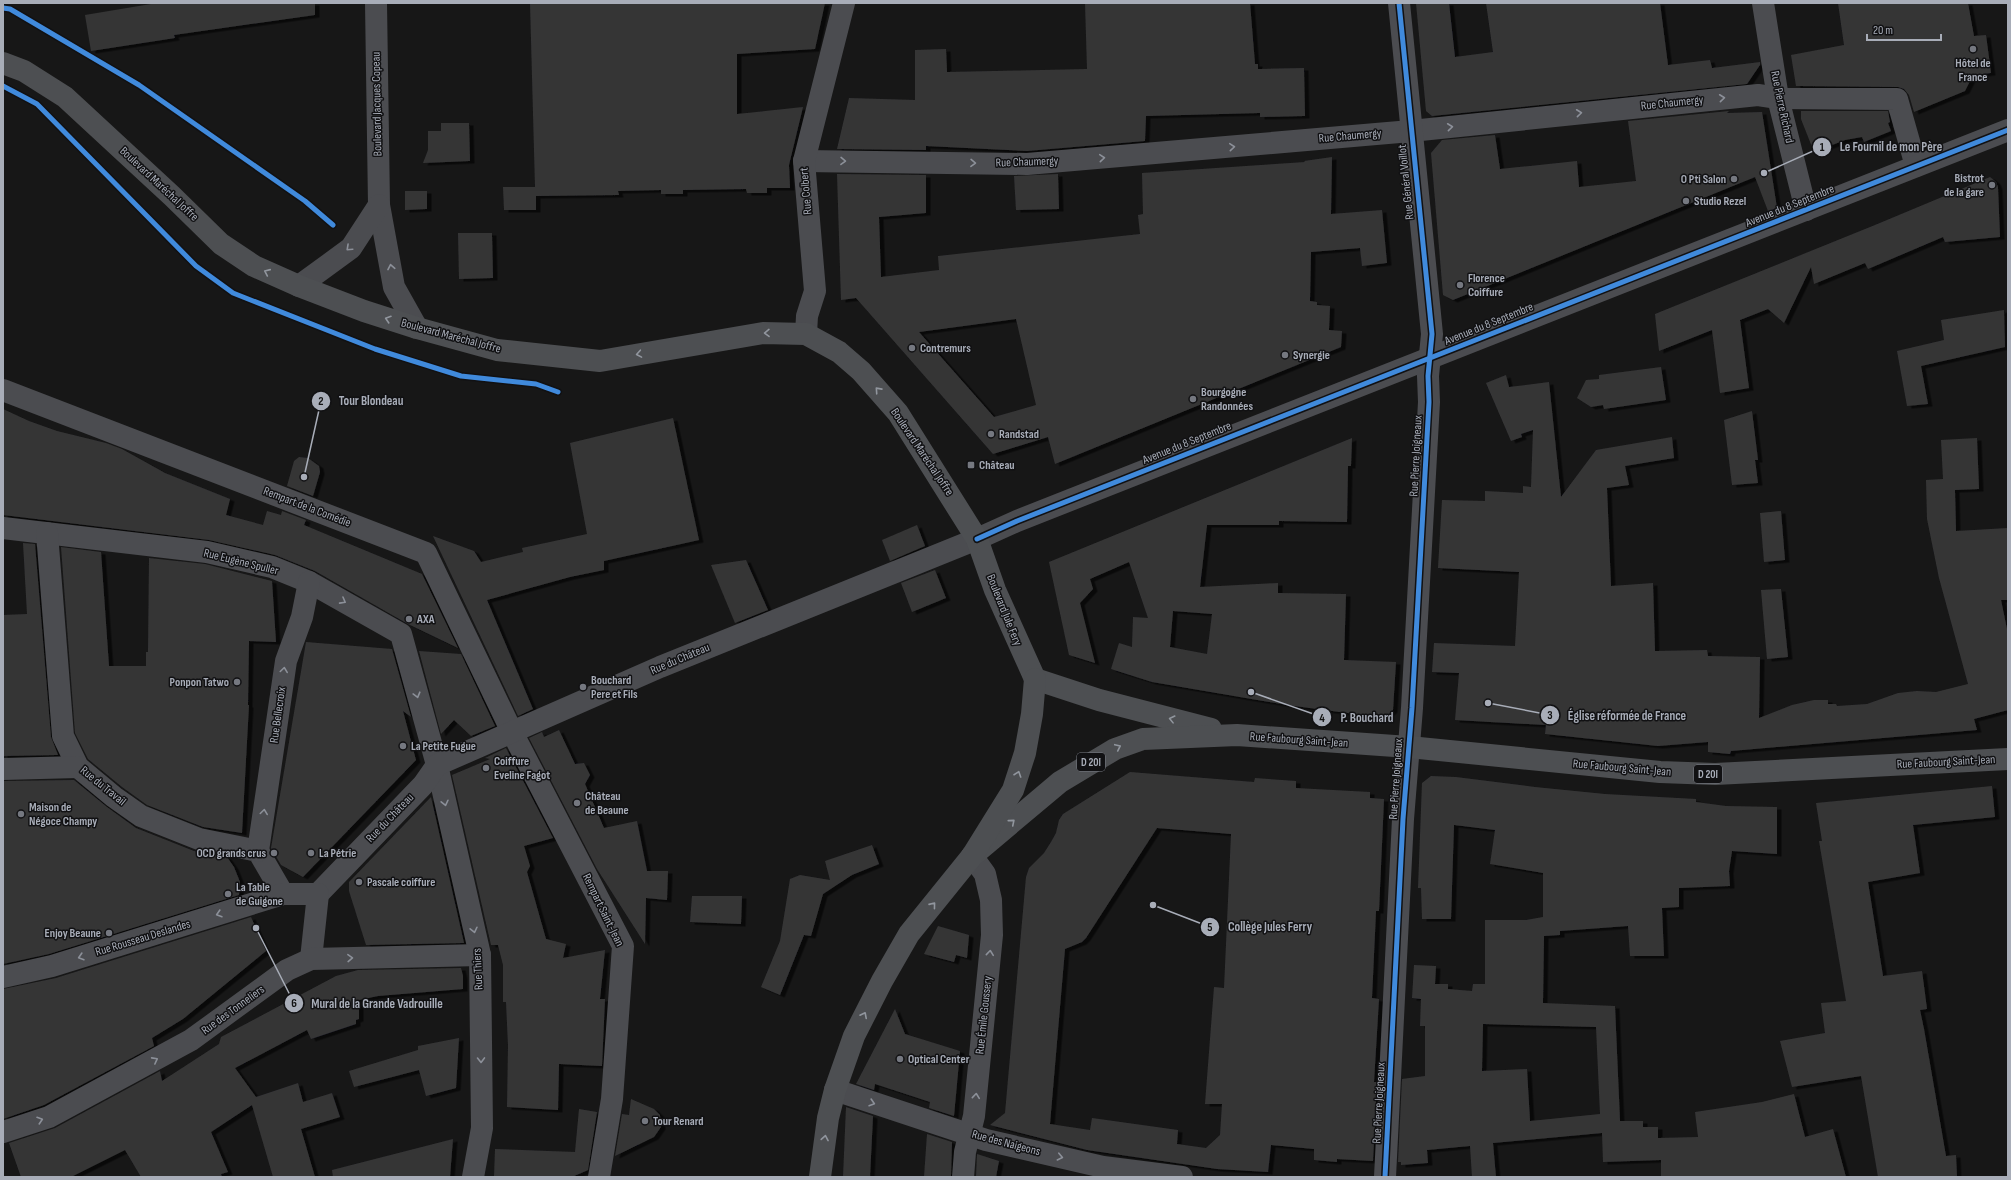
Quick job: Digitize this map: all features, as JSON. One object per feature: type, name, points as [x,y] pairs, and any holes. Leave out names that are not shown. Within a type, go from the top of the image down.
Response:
[{"type":"main road","name":"Boulevard Maréchal Joffre","points":[[3,63],[24,71],[65,97],[172,196],[221,244],[254,266],[299,286],[364,311],[417,328],[497,350],[600,360],[763,333],[806,334],[839,352],[861,371],[898,413],[977,539]]},
{"type":"main road","name":"Boulevard Jule Fery","points":[[977,539],[995,590],[1035,679]]},
{"type":"main road","name":"D 20I","points":[[1035,679],[1099,700],[1237,735]]},
{"type":"main road","points":[[820,1177],[826,1132],[835,1090],[854,1036],[909,934],[972,856],[1013,790],[1025,753],[1032,714],[1035,679]]},
{"type":"main road","name":"Rue Faubourg Saint-Jean","points":[[1237,735],[1409,747],[1604,767],[1715,774],[2008,759]]},
{"type":"main road","name":"D 20I","points":[[972,856],[1060,782],[1115,749],[1143,739],[1237,735]]},
{"type":"street","name":"Boulevard Jacques Copeau","points":[[376,3],[379,205],[394,287],[417,328]]},
{"type":"street","name":"Rue Colbert","points":[[806,334],[807,316],[815,291],[804,161],[844,3]]},
{"type":"street","name":"Rue Général Voillot","points":[[1399,3],[1432,334],[1429,359]]},
{"type":"street","name":"Rue Pierre Richard","points":[[1763,3],[1778,98],[1806,210]]},
{"type":"street","name":"Rue Chaumergy","points":[[804,161],[1027,164],[1411,131],[1758,95],[1778,98],[1897,99],[1916,166]]},
{"type":"street","name":"Avenue du 8 Septembre","points":[[977,539],[1017,521],[2008,130]]},
{"type":"street","points":[[299,286],[351,248],[379,205]]},
{"type":"street","name":"Rue Pierre Joigneaux","points":[[1385,1177],[1403,819],[1409,747],[1429,402],[1429,359]]},
{"type":"street","name":"Rempart de la Comédie","points":[[3,390],[426,553],[512,732]]},
{"type":"street","name":"Rue Eugène Spuller","points":[[3,528],[207,552],[272,567],[309,582],[401,634],[437,765]]},
{"type":"street","name":"Rue du Travail","points":[[47,533],[63,736],[78,767],[114,797],[141,816],[199,839],[258,851]]},
{"type":"street","name":"Rue du Château","points":[[318,894],[423,785],[437,765],[660,667],[977,539]]},
{"type":"street","name":"Rue Bellecroix","points":[[258,851],[286,661],[302,616],[309,582]]},
{"type":"street","name":"Rempart Saint-Jean","points":[[512,732],[623,946],[612,1099],[599,1177]]},
{"type":"street","name":"Rue Thiers","points":[[437,765],[480,955],[482,1128],[473,1177]]},
{"type":"street","points":[[3,769],[78,767]]},
{"type":"street","points":[[258,851],[283,894]]},
{"type":"street","name":"Rue Émile Goussery","points":[[963,1177],[968,1134],[974,1116],[992,935],[991,900],[985,874],[972,856]]},
{"type":"street","name":"Rue Rousseau Deslandes","points":[[3,977],[52,966],[283,894],[318,894]]},
{"type":"street","points":[[311,959],[318,894]]},
{"type":"street","name":"Rue des Tonneliers","points":[[3,1132],[49,1118],[191,1040],[287,970],[311,959],[480,955]]},
{"type":"street","name":"Rue des Naigeons","points":[[835,1090],[986,1140],[1102,1167],[1182,1177]]},
{"type":"building","points":[[157,3],[315,3],[315,15],[174,35],[175,38],[91,51],[85,15]]},
{"type":"building","points":[[530,3],[825,3],[815,49],[737,54],[737,114],[803,107],[789,165],[790,188],[767,188],[767,193],[747,193],[746,189],[683,190],[683,194],[661,194],[661,190],[618,191],[619,195],[536,196],[536,210],[504,210],[503,187],[535,187]]},
{"type":"building","points":[[1085,3],[1250,3],[1255,64],[1258,64],[1258,69],[1304,68],[1305,116],[1260,117],[1260,113],[1146,116],[1145,141],[1027,151],[926,146],[926,150],[837,149],[849,98],[915,100],[915,50],[946,49],[947,72],[1087,69]]},
{"type":"building","points":[[1416,3],[1449,3],[1455,57],[1493,52],[1486,3],[1660,3],[1668,65],[1710,60],[1712,68],[1760,62],[1760,65],[1747,84],[1432,116],[1426,111]]},
{"type":"building","points":[[1838,3],[1968,3],[1974,36],[1986,35],[1991,73],[1973,75],[1965,91],[1914,112],[1909,95],[1904,89],[1898,87],[1796,86],[1791,55],[1844,45]]},
{"type":"building","points":[[1729,111],[1727,113],[1762,112],[1777,208],[1768,211],[1755,177],[1453,300],[1443,295],[1431,153],[1442,140],[1495,135],[1500,169],[1577,161],[1579,187],[1636,181],[1628,121]]},
{"type":"building","points":[[1801,111],[1888,111],[1890,122],[1888,123],[1891,131],[1864,142],[1862,137],[1845,140],[1814,152],[1801,119]]},
{"type":"building","points":[[441,123],[469,123],[470,161],[423,163],[428,150],[428,131],[441,131]]},
{"type":"building","points":[[1332,157],[1331,214],[1382,210],[1387,263],[1362,266],[1360,248],[1311,252],[1310,301],[1317,302],[1317,305],[1330,306],[1329,330],[1342,331],[1341,347],[1055,464],[1048,437],[993,454],[856,298],[841,300],[837,174],[926,175],[926,213],[879,217],[881,277],[939,270],[938,256],[1140,234],[1138,215],[1143,214],[1142,173],[1305,162],[1304,161]],"holes":[[[1016,319],[1036,405],[994,417],[919,332]]]},
{"type":"building","points":[[1058,174],[1059,209],[1016,210],[1014,176]]},
{"type":"building","points":[[1990,177],[1996,182],[1998,187],[2000,237],[1945,242],[1943,237],[1868,269],[1865,263],[1814,284],[1811,267],[1784,323],[1768,309],[1740,320],[1749,388],[1720,393],[1712,330],[1659,351],[1655,314]]},
{"type":"building","points":[[405,191],[427,191],[427,209],[405,210]]},
{"type":"building","points":[[458,233],[492,233],[493,278],[459,279]]},
{"type":"building","points":[[2004,310],[2005,347],[1921,366],[1928,404],[1907,406],[1897,351],[1944,340],[1941,320]]},
{"type":"building","points":[[1661,367],[1666,400],[1604,409],[1603,405],[1591,407],[1577,398],[1586,380],[1599,379],[1599,375]]},
{"type":"building","points":[[1506,375],[1509,387],[1549,382],[1561,497],[1596,450],[1672,437],[1674,458],[1625,466],[1629,485],[1607,488],[1611,586],[1653,583],[1655,651],[1707,650],[1708,656],[1760,657],[1759,718],[1792,705],[1814,700],[1828,700],[1828,704],[1836,704],[1837,706],[1867,704],[1898,693],[1917,691],[1936,692],[1968,684],[1939,578],[1927,519],[1926,480],[1943,479],[1941,440],[1977,438],[1979,489],[1955,490],[1956,531],[2008,528],[2008,600],[2001,600],[2008,634],[2008,710],[1974,719],[1977,730],[1731,751],[1730,754],[1708,752],[1708,742],[1658,746],[1545,734],[1546,725],[1455,720],[1459,673],[1432,672],[1434,643],[1515,646],[1519,572],[1438,568],[1442,500],[1485,501],[1485,491],[1523,493],[1523,486],[1531,487],[1533,430],[1521,434],[1522,437],[1511,441],[1486,383]]},
{"type":"building","points":[[3,409],[29,421],[57,431],[106,443],[122,449],[165,473],[230,499],[226,515],[263,525],[267,511],[281,515],[282,511],[306,520],[304,525],[422,574],[458,648],[408,624],[315,571],[275,555],[209,540],[3,515]]},
{"type":"building","points":[[1752,411],[1758,460],[1755,460],[1758,483],[1732,485],[1724,420]]},
{"type":"building","points":[[673,418],[699,540],[604,561],[604,570],[570,577],[487,600],[533,709],[518,716],[433,536],[474,551],[481,562],[523,552],[522,548],[587,534],[570,443]]},
{"type":"building","points":[[1352,438],[1351,466],[1348,466],[1347,522],[1279,521],[1279,525],[1207,525],[1200,587],[1278,583],[1278,593],[1346,594],[1344,660],[1396,662],[1393,710],[1385,718],[1287,705],[1152,682],[1111,669],[1119,643],[1132,647],[1133,617],[1148,618],[1129,562],[1090,579],[1093,589],[1080,603],[1095,663],[1069,655],[1049,562]],"holes":[[[1173,611],[1212,614],[1207,654],[1170,647]]]},
{"type":"building","points":[[299,457],[308,458],[319,466],[320,472],[313,496],[287,486],[294,461]]},
{"type":"building","points":[[1781,511],[1785,560],[1764,562],[1760,513]]},
{"type":"building","points":[[917,525],[925,546],[890,561],[882,540]]},
{"type":"building","points":[[23,543],[35,544],[51,737],[58,755],[3,756],[3,615],[27,614]]},
{"type":"building","points":[[61,547],[101,552],[109,666],[146,666],[146,652],[148,652],[149,558],[205,564],[272,581],[276,642],[249,641],[249,705],[242,833],[203,827],[147,805],[88,759],[75,733]]},
{"type":"building","points":[[746,560],[768,610],[735,623],[711,565]]},
{"type":"building","points":[[935,570],[946,598],[912,612],[901,583]]},
{"type":"building","points":[[1781,589],[1788,657],[1767,659],[1761,590]]},
{"type":"building","points":[[306,642],[392,649],[411,717],[403,711],[416,760],[303,877],[281,865],[271,848]]},
{"type":"building","points":[[419,651],[461,654],[495,726],[471,736],[454,720],[441,734]]},
{"type":"building","name":"Château de Beaune","points":[[559,730],[575,764],[584,763],[590,775],[585,784],[604,828],[637,821],[647,871],[668,871],[667,900],[646,898],[645,944],[597,869],[529,738],[542,732],[544,737]]},
{"type":"building","points":[[506,748],[553,838],[524,846],[530,866],[527,872],[546,939],[566,944],[563,958],[605,950],[600,999],[605,999],[602,1066],[559,1064],[558,1110],[507,1107],[508,1046],[506,1002],[503,1002],[503,965],[498,945],[491,945],[452,775],[490,759],[485,758]]},
{"type":"building","points":[[1130,772],[1254,782],[1255,778],[1296,781],[1296,788],[1370,792],[1370,798],[1384,799],[1379,911],[1376,911],[1372,998],[1379,999],[1374,1082],[1377,1082],[1373,1161],[1337,1159],[1337,1162],[1314,1160],[1314,1149],[1271,1145],[1268,1172],[1217,1169],[1087,1150],[990,1125],[1005,1113],[1026,877],[1029,868],[1044,853],[1051,842],[1056,833],[1059,820],[1063,814]],"holes":[[[1157,828],[1231,834],[1224,988],[1214,987],[1205,1104],[1222,1104],[1220,1135],[1206,1148],[1177,1144],[1178,1130],[1092,1118],[1090,1130],[1050,1124],[1065,949],[1082,942],[1086,938]]]},
{"type":"building","points":[[1431,776],[1456,777],[1605,794],[1696,799],[1696,802],[1726,806],[1777,807],[1777,854],[1732,851],[1729,871],[1730,886],[1679,888],[1679,907],[1662,908],[1664,956],[1630,956],[1628,926],[1560,931],[1560,935],[1544,936],[1543,1003],[1615,1006],[1620,1121],[1643,1121],[1643,1127],[1658,1127],[1658,1138],[1698,1137],[1695,1112],[1762,1102],[1794,1094],[1805,1137],[1833,1129],[1846,1177],[1661,1177],[1661,1160],[1603,1162],[1602,1133],[1493,1143],[1496,1177],[1472,1177],[1470,1146],[1427,1150],[1428,1163],[1401,1165],[1401,1162],[1398,1162],[1402,1079],[1425,1076],[1425,1026],[1420,1026],[1421,999],[1412,998],[1414,965],[1436,966],[1435,984],[1448,984],[1448,989],[1472,991],[1473,984],[1485,984],[1485,920],[1526,920],[1543,917],[1543,873],[1490,864],[1495,830],[1454,825],[1451,919],[1422,919],[1421,888],[1418,888],[1422,783]],"holes":[[[1483,1024],[1596,1027],[1600,1114],[1530,1121],[1527,1069],[1482,1071]]]},
{"type":"building","points":[[74,780],[136,828],[194,851],[227,857],[234,867],[240,882],[239,895],[49,954],[3,964],[3,781]]},
{"type":"building","points":[[1992,786],[1995,817],[1913,825],[1920,873],[1868,882],[1883,976],[1922,971],[1927,1009],[1920,1010],[1946,1156],[1956,1155],[1957,1177],[1878,1177],[1861,1076],[1792,1087],[1780,1041],[1825,1033],[1821,1003],[1846,1001],[1819,841],[1822,841],[1816,803]]},
{"type":"building","points":[[431,797],[464,943],[366,945],[349,891],[349,882]]},
{"type":"building","points":[[872,845],[879,864],[852,875],[823,894],[811,936],[804,935],[780,995],[761,987],[780,941],[790,879],[800,875],[830,880],[825,861]]},
{"type":"building","points":[[692,896],[742,896],[741,924],[690,922]]},
{"type":"building","points":[[251,917],[266,951],[183,1019],[152,1038],[154,1046],[44,1105],[3,1119],[3,989],[56,978]]},
{"type":"building","points":[[938,926],[969,935],[967,958],[956,955],[954,962],[924,954]]},
{"type":"building","points":[[461,968],[463,976],[463,989],[378,996],[359,1000],[359,1019],[356,1020],[356,1024],[311,1039],[307,1030],[235,1068],[256,1097],[298,1083],[303,1102],[332,1093],[340,1117],[301,1129],[315,1177],[273,1177],[252,1105],[211,1132],[228,1172],[221,1174],[222,1177],[141,1177],[125,1150],[71,1177],[21,1177],[9,1143],[55,1128],[160,1071],[162,1081],[219,1044],[221,1037],[336,976],[358,970]]},
{"type":"building","points":[[895,1009],[905,1034],[960,1051],[954,1116],[929,1108],[930,1102],[875,1084],[874,1090],[856,1084]]},
{"type":"building","points":[[459,1038],[456,1088],[426,1096],[419,1070],[354,1087],[349,1071],[418,1050],[418,1046]]},
{"type":"building","name":"Tour Renard","points":[[631,1099],[654,1109],[660,1115],[661,1127],[654,1137],[615,1156],[622,1114],[629,1115]]},
{"type":"building","points":[[846,1107],[873,1116],[870,1177],[843,1177]]},
{"type":"building","points":[[579,1109],[597,1112],[588,1170],[572,1177],[494,1177],[495,1149],[575,1152]]},
{"type":"building","points":[[927,1134],[952,1142],[951,1177],[924,1177]]},
{"type":"building","points":[[453,1139],[450,1177],[333,1177],[332,1170]]},
{"type":"building","points":[[977,1154],[999,1161],[996,1177],[976,1177]]},
{"type":"cycle path","points":[[1385,1177],[1403,819],[1412,708],[1429,402],[1428,376],[1432,334],[1399,3]]},
{"type":"cycle path","points":[[3,8],[10,9],[139,85],[305,201],[333,225]]},
{"type":"cycle path","points":[[3,86],[37,104],[196,266],[233,293],[375,349],[461,376],[536,384],[558,392]]},
{"type":"cycle path","points":[[977,539],[1017,521],[2008,130]]},
{"type":"place","name":"Hôtel de France","points":[[1973,49]]},
{"type":"place","name":"Le Fournil de mon Père","points":[[1764,173]]},
{"type":"place","name":"O Pti Salon","points":[[1734,179]]},
{"type":"place","name":"Bistrot de la gare","points":[[1992,185]]},
{"type":"place","name":"Studio Rezel","points":[[1686,201]]},
{"type":"place","name":"Florence Coiffure","points":[[1460,285]]},
{"type":"place","name":"Contremurs","points":[[912,348]]},
{"type":"place","name":"Synergie","points":[[1285,355]]},
{"type":"place","name":"Bourgogne Randonnées","points":[[1193,399]]},
{"type":"place","name":"Randstad","points":[[991,434]]},
{"type":"place","name":"Château","points":[[971,465]]},
{"type":"place","name":"Tour Blondeau","points":[[304,477]]},
{"type":"place","name":"AXA","points":[[409,619]]},
{"type":"place","name":"Ponpon Tatwo","points":[[237,682]]},
{"type":"place","name":"Bouchard Pere et Fils","points":[[583,687]]},
{"type":"place","name":"P. Bouchard","points":[[1251,692]]},
{"type":"place","name":"Église réformée de France","points":[[1488,703]]},
{"type":"place","name":"La Petite Fugue","points":[[403,746]]},
{"type":"place","name":"Coiffure Eveline Fagot","points":[[486,768]]},
{"type":"place","name":"Château de Beaune","points":[[577,803]]},
{"type":"place","name":"Maison de Négoce Champy","points":[[21,814]]},
{"type":"place","name":"OCD grands crus","points":[[274,853]]},
{"type":"place","name":"La Pétrie","points":[[311,853]]},
{"type":"place","name":"Pascale coiffure","points":[[359,882]]},
{"type":"place","name":"La Table de Guigone","points":[[228,894]]},
{"type":"place","name":"Collège Jules Ferry","points":[[1153,905]]},
{"type":"place","name":"Mural de la Grande Vadrouille","points":[[256,928]]},
{"type":"place","name":"Enjoy Beaune","points":[[109,933]]},
{"type":"place","name":"Optical Center","points":[[900,1059]]},
{"type":"place","name":"Tour Renard","points":[[645,1121]]}]
